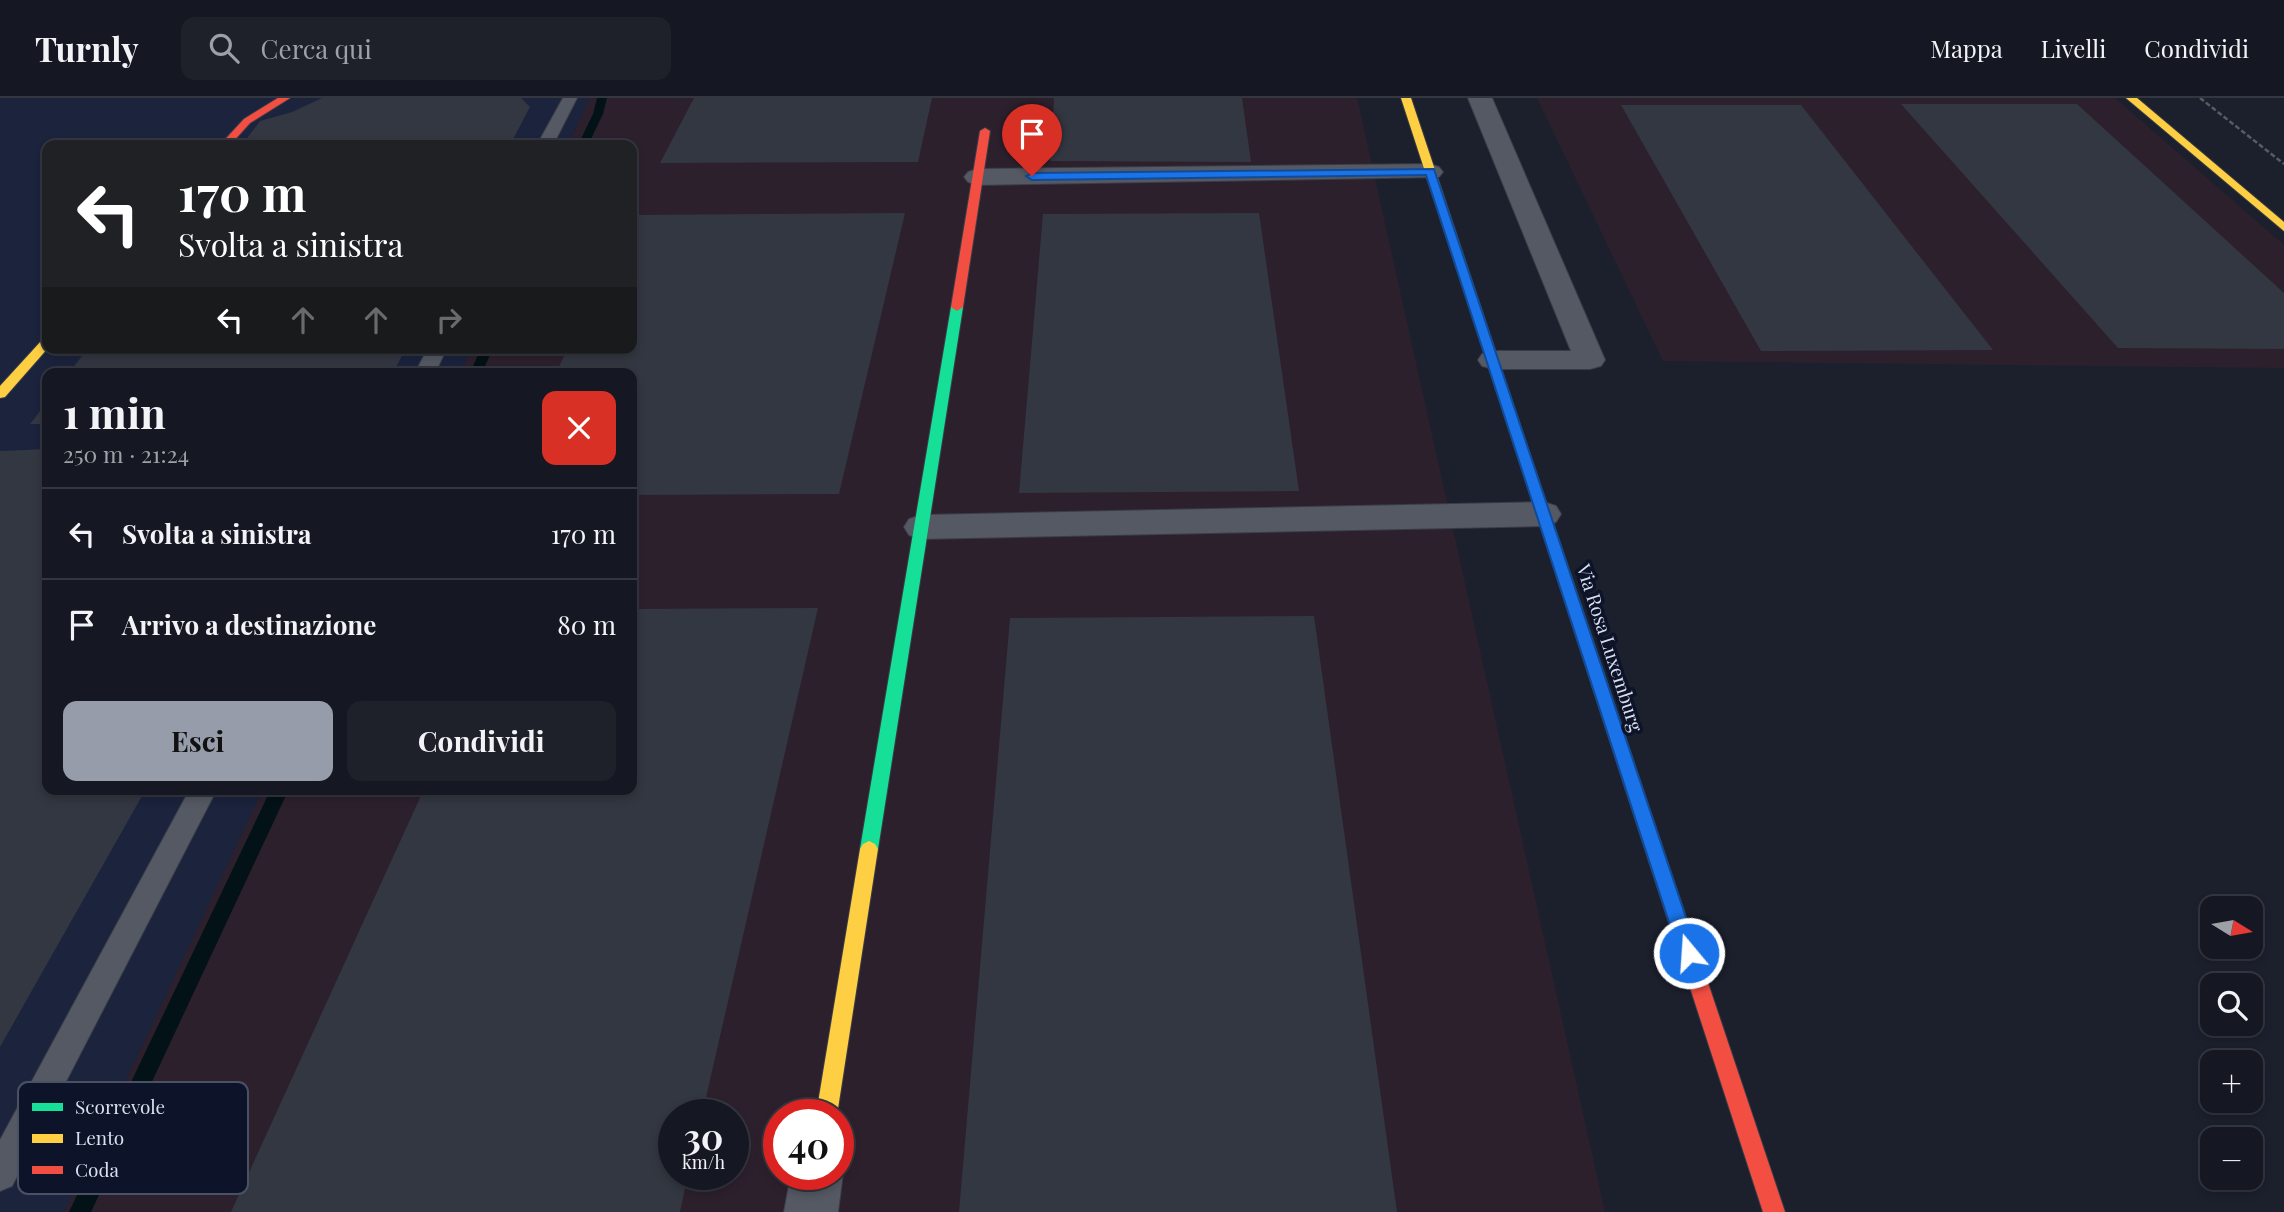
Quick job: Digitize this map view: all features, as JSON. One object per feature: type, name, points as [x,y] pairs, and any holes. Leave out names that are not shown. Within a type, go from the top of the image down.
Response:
[{"type":"street","points":[[230,140],[247,121],[285,98]]},
{"type":"street","name":"Via Rosa Luxemburg","points":[[1406,98],[1773,1212]]},
{"type":"street","points":[[1480,98],[1590,360],[1493,360]]},
{"type":"street","points":[[2131,98],[2284,228]]},
{"type":"street","points":[[829,1099],[985,131]]},
{"type":"street","points":[[977,177],[1430,172]]},
{"type":"street","points":[[0,394],[42,348]]},
{"type":"street","points":[[921,527],[1544,514]]},
{"type":"street","points":[[811,1212],[814,1190]]},
{"type":"lane","points":[[548,140],[570,98]]},
{"type":"lane","points":[[49,1082],[201,795]]},
{"type":"lane","points":[[0,1174],[18,1140]]},
{"type":"path","points":[[2200,98],[2284,164]]},
{"type":"shaded area","points":[[0,98],[590,98],[570,140],[42,140],[42,354],[469,354],[463,368],[42,368],[42,795],[262,795],[126,1082],[18,1082],[18,1194],[74,1194],[65,1212],[0,1212]]},
{"type":"shaded area","points":[[590,98],[1357,98],[1605,1212],[64,1212],[72,1194],[248,1194],[248,1082],[125,1082],[260,795],[637,795],[637,368],[462,368],[469,354],[637,354],[637,140],[570,140]]},
{"type":"shaded area","points":[[1537,98],[2115,98],[2284,245],[2284,368],[1663,361]]},
{"type":"building","points":[[322,98],[521,98],[530,107],[513,140],[246,140],[260,121],[292,112]]},
{"type":"building","points":[[694,98],[932,98],[918,162],[660,163]]},
{"type":"building","points":[[1054,98],[1242,98],[1251,162],[1050,161]]},
{"type":"building","points":[[1901,104],[2077,104],[2284,293],[2284,349],[2118,348]]},
{"type":"building","points":[[1621,105],[1801,105],[1993,350],[1761,351]]},
{"type":"building","points":[[905,213],[839,494],[637,495],[637,368],[558,368],[565,354],[637,354],[637,215]]},
{"type":"building","points":[[1259,213],[1299,491],[1019,493],[1043,214]]},
{"type":"building","points":[[83,354],[403,354],[396,368],[73,368]]},
{"type":"building","points":[[42,408],[42,424],[30,424]]},
{"type":"building","points":[[42,449],[42,795],[143,795],[0,1047],[0,451]]},
{"type":"building","points":[[818,608],[706,1099],[658,1099],[658,1190],[685,1190],[680,1212],[231,1212],[239,1194],[248,1194],[248,1175],[421,795],[637,795],[637,609]]},
{"type":"building","points":[[1314,616],[1397,1212],[959,1212],[1010,618]]},
{"type":"waterway","points":[[585,140],[598,114],[602,98]]},
{"type":"waterway","points":[[478,368],[484,354]]},
{"type":"waterway","points":[[141,1082],[277,795]]},
{"type":"waterway","points":[[80,1212],[89,1194]]},
{"type":"traffic: fast","points":[[869,849],[957,307]]},
{"type":"traffic: fast","points":[[1504,395],[1653,846]]},
{"type":"traffic: slow","points":[[1406,98],[1504,395]]},
{"type":"traffic: slow","points":[[2131,98],[2284,228]]},
{"type":"traffic: slow","points":[[0,394],[42,348]]},
{"type":"traffic: slow","points":[[829,1099],[869,849]]},
{"type":"traffic: jam","points":[[230,140],[247,121],[285,98]]},
{"type":"traffic: jam","points":[[957,307],[985,131]]},
{"type":"traffic: jam","points":[[1653,846],[1774,1212]]},
{"type":"route","points":[[1032,176],[1430,172],[1689,953]]}]
